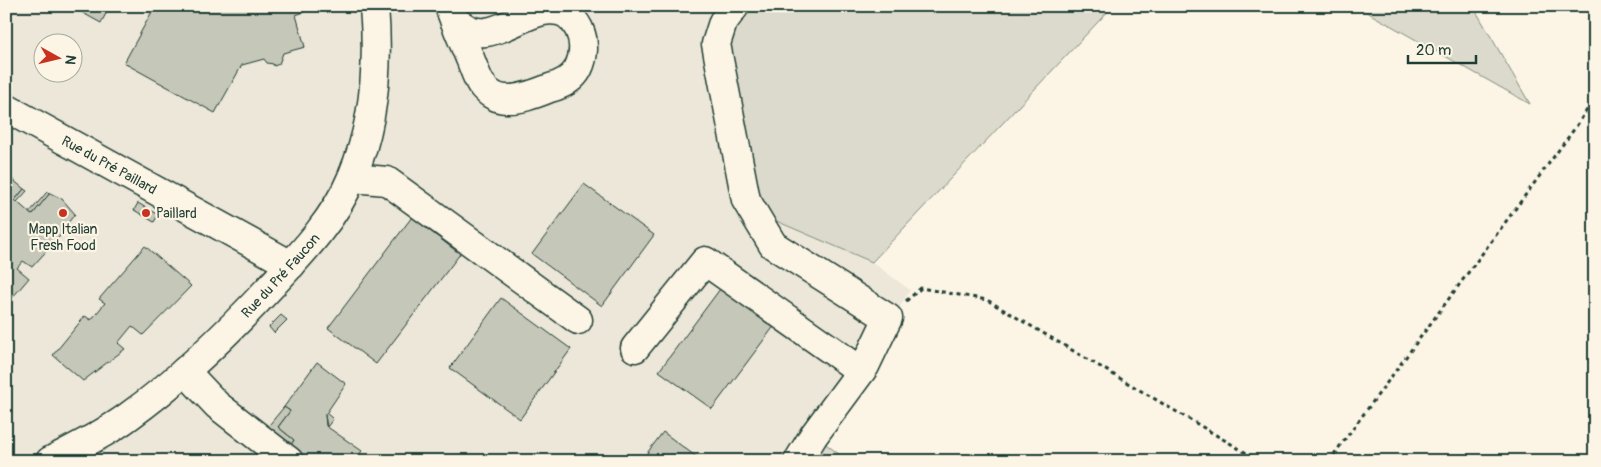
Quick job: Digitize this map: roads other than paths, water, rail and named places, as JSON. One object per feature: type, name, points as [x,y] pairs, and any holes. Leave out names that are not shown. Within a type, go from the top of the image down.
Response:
[{"type":"street","name":"Rue du Pré Faucon","points":[[50,461],[92,440],[128,417],[185,371],[245,315],[291,265],[331,216],[352,178],[366,136],[375,88],[377,48],[374,6]]},
{"type":"street","points":[[735,6],[723,22],[716,44],[746,200],[773,245],[888,318],[865,366],[814,435],[798,461]]},
{"type":"street","points":[[549,8],[561,10],[579,28],[583,51],[580,64],[576,73],[560,85],[534,95],[514,99],[496,97],[481,84],[452,13],[468,30],[486,32],[538,10],[549,8]]},
{"type":"street","name":"Rue du Pré Paillard","points":[[6,108],[291,265]]},
{"type":"street","points":[[352,178],[386,180],[578,320]]},
{"type":"street","points":[[634,348],[705,261],[861,371]]},
{"type":"street","points":[[185,371],[217,405],[288,461]]},
{"type":"place","name":"Mapp Italian Fresh Food","points":[[63,213]]},
{"type":"place","name":"Paillard","points":[[146,213]]}]
